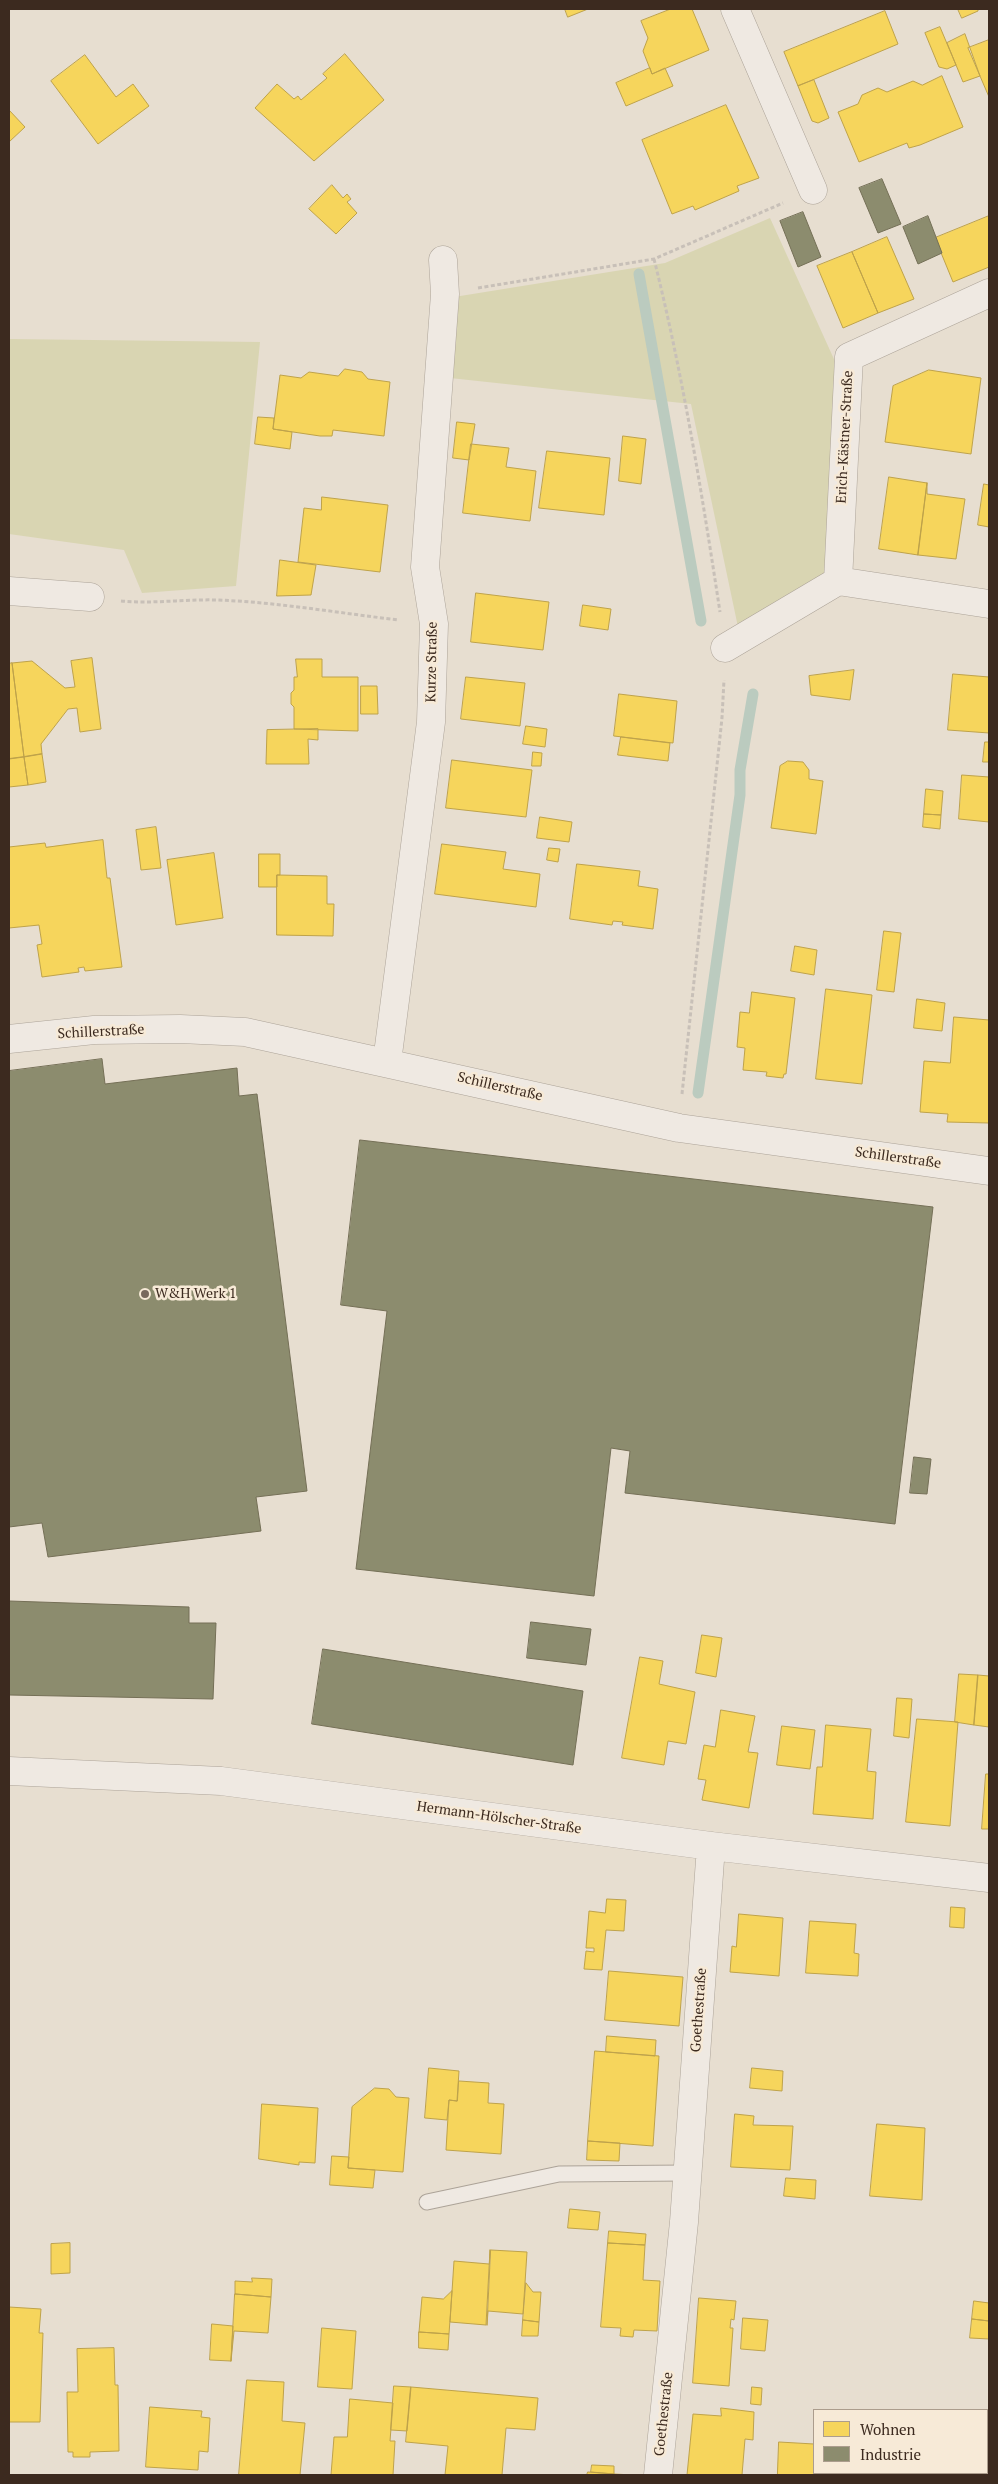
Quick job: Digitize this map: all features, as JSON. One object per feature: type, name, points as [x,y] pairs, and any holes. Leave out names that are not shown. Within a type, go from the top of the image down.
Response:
[{"type":"street","points":[[735,9],[813,190]]},
{"type":"street","name":"Kurze Straße","points":[[387,1062],[431,722],[434,624],[425,567],[445,294],[443,260]]},
{"type":"street","name":"Erich-Kästner-Straße","points":[[838,581],[849,357],[989,293]]},
{"type":"street","points":[[725,648],[838,581],[989,604]]},
{"type":"street","points":[[9,591],[90,597]]},
{"type":"street","name":"Schillerstraße","points":[[9,1039],[94,1030],[180,1029],[245,1032],[679,1128],[989,1171]]},
{"type":"street","name":"Hermann-Hölscher-Straße","points":[[9,1771],[157,1784],[221,1781],[711,1846],[989,1878]]},
{"type":"street","name":"Goethestraße","points":[[658,2475],[688,2173],[711,1846]]},
{"type":"lane","points":[[427,2202],[559,2174],[688,2173]]},
{"type":"path","points":[[445,294],[654,259],[813,190]]},
{"type":"path","points":[[654,259],[668,315],[710,546],[725,648],[722,718],[679,1128]]},
{"type":"path","points":[[90,597],[141,603],[215,600],[258,603],[434,624]]},
{"type":"shaded area","points":[[770,218],[838,368],[827,574],[738,627],[691,404],[450,378],[454,297],[665,263]]},
{"type":"shaded area","points":[[9,339],[260,342],[236,586],[142,593],[124,550],[9,534]]},
{"type":"building: Wohnen","points":[[565,9],[588,9],[568,17]]},
{"type":"building: Wohnen","points":[[671,9],[692,9],[709,50],[652,74],[643,51],[648,38],[641,21]]},
{"type":"building: Wohnen","points":[[958,9],[978,9],[978,11],[962,18]]},
{"type":"building: Wohnen","points":[[885,11],[898,44],[798,86],[784,52]]},
{"type":"building: Wohnen","points":[[940,27],[956,65],[947,69],[939,67],[925,33]]},
{"type":"building: Wohnen","points":[[965,34],[980,76],[963,82],[947,43]]},
{"type":"building: Wohnen","points":[[989,40],[989,97],[968,48]]},
{"type":"building: Wohnen","points":[[345,54],[384,100],[314,161],[255,108],[277,84],[294,99],[298,96],[301,100],[327,78],[323,74]]},
{"type":"building: Wohnen","points":[[85,55],[116,97],[133,84],[149,106],[98,144],[51,81]]},
{"type":"building: Wohnen","points":[[650,68],[652,74],[665,68],[673,86],[626,106],[616,83]]},
{"type":"building: Wohnen","points":[[942,76],[963,127],[920,145],[909,148],[907,143],[859,162],[838,112],[858,104],[862,95],[878,88],[887,92],[913,81],[922,85]]},
{"type":"building: Wohnen","points":[[814,80],[829,118],[818,123],[812,121],[798,86]]},
{"type":"building: Wohnen","points":[[726,105],[759,178],[737,186],[739,191],[695,210],[693,206],[672,214],[642,140]]},
{"type":"building: Wohnen","points":[[9,110],[25,127],[9,142]]},
{"type":"building: Wohnen","points":[[332,185],[343,198],[347,194],[351,199],[347,202],[357,213],[336,234],[309,209]]},
{"type":"building: Wohnen","points":[[989,216],[989,267],[953,282],[935,238]]},
{"type":"building: Wohnen","points":[[887,237],[914,299],[878,313],[852,252]]},
{"type":"building: Wohnen","points":[[852,252],[878,313],[843,328],[817,266]]},
{"type":"building: Wohnen","points":[[345,369],[362,372],[368,379],[390,382],[384,436],[333,430],[332,436],[320,436],[273,429],[280,375],[301,378],[309,372],[338,376]]},
{"type":"building: Wohnen","points":[[929,370],[981,378],[971,454],[885,442],[893,386]]},
{"type":"building: Wohnen","points":[[258,417],[274,418],[273,429],[292,432],[290,449],[255,444]]},
{"type":"building: Wohnen","points":[[457,422],[475,424],[469,460],[453,458]]},
{"type":"building: Wohnen","points":[[623,436],[646,439],[641,484],[619,481]]},
{"type":"building: Wohnen","points":[[471,444],[509,448],[506,467],[536,471],[530,521],[463,513]]},
{"type":"building: Wohnen","points":[[547,451],[610,458],[604,515],[539,508]]},
{"type":"building: Wohnen","points":[[889,477],[927,483],[918,555],[879,549]]},
{"type":"building: Wohnen","points":[[927,483],[927,494],[965,499],[956,559],[918,555]]},
{"type":"building: Wohnen","points":[[984,484],[989,485],[989,527],[978,525]]},
{"type":"building: Wohnen","points":[[322,497],[388,505],[380,572],[298,562],[304,508],[321,510]]},
{"type":"building: Wohnen","points":[[280,560],[316,565],[311,595],[277,596]]},
{"type":"building: Wohnen","points":[[476,593],[549,602],[543,650],[471,642]]},
{"type":"building: Wohnen","points":[[583,605],[611,609],[608,630],[580,626]]},
{"type":"building: Wohnen","points":[[92,658],[101,729],[80,732],[77,708],[68,709],[41,744],[42,754],[24,757],[12,663],[32,661],[65,688],[75,687],[71,661]]},
{"type":"building: Wohnen","points":[[296,659],[322,659],[322,677],[358,677],[358,731],[294,729],[294,707],[291,704],[291,693],[294,690],[294,677],[297,677]]},
{"type":"building: Wohnen","points":[[12,663],[24,757],[9,759],[9,664]]},
{"type":"building: Wohnen","points":[[854,670],[850,700],[811,695],[809,676]]},
{"type":"building: Wohnen","points":[[953,674],[989,677],[989,733],[948,730]]},
{"type":"building: Wohnen","points":[[466,677],[525,683],[520,726],[461,719]]},
{"type":"building: Wohnen","points":[[361,686],[377,686],[378,714],[361,714]]},
{"type":"building: Wohnen","points":[[619,694],[677,701],[673,743],[614,736]]},
{"type":"building: Wohnen","points":[[526,726],[547,729],[545,747],[523,744]]},
{"type":"building: Wohnen","points":[[318,729],[318,740],[308,739],[309,764],[266,764],[267,730]]},
{"type":"building: Wohnen","points":[[621,737],[670,743],[668,761],[618,755]]},
{"type":"building: Wohnen","points":[[985,742],[989,742],[989,762],[983,762]]},
{"type":"building: Wohnen","points":[[533,752],[542,753],[541,766],[532,766]]},
{"type":"building: Wohnen","points":[[42,754],[46,782],[28,785],[24,757]]},
{"type":"building: Wohnen","points":[[24,757],[28,785],[9,787],[9,759]]},
{"type":"building: Wohnen","points":[[452,760],[532,770],[526,817],[446,808]]},
{"type":"building: Wohnen","points":[[788,761],[803,762],[809,770],[809,779],[823,781],[816,834],[771,828],[780,766]]},
{"type":"building: Wohnen","points":[[962,775],[989,777],[989,822],[959,819]]},
{"type":"building: Wohnen","points":[[926,789],[943,791],[941,815],[924,814]]},
{"type":"building: Wohnen","points":[[924,814],[941,815],[940,829],[923,827]]},
{"type":"building: Wohnen","points":[[540,817],[572,822],[569,842],[537,838]]},
{"type":"building: Wohnen","points":[[156,827],[161,868],[141,870],[136,830]]},
{"type":"building: Wohnen","points":[[103,840],[107,878],[110,878],[122,967],[85,971],[84,967],[78,968],[79,972],[42,977],[37,945],[42,944],[39,925],[9,928],[9,847],[45,843],[46,847]]},
{"type":"building: Wohnen","points":[[442,844],[506,852],[503,869],[540,874],[536,907],[435,894]]},
{"type":"building: Wohnen","points":[[549,848],[560,849],[558,862],[547,860]]},
{"type":"building: Wohnen","points":[[214,853],[223,918],[176,925],[167,860]]},
{"type":"building: Wohnen","points":[[259,854],[280,854],[280,875],[277,875],[277,887],[259,887]]},
{"type":"building: Wohnen","points":[[577,864],[640,871],[638,886],[658,889],[653,929],[622,925],[623,922],[613,921],[612,925],[570,919]]},
{"type":"building: Wohnen","points":[[277,875],[327,876],[327,904],[334,904],[333,936],[277,935]]},
{"type":"building: Wohnen","points":[[884,931],[901,933],[894,992],[877,990]]},
{"type":"building: Wohnen","points":[[795,946],[817,950],[814,975],[791,971]]},
{"type":"building: Wohnen","points":[[826,989],[872,995],[862,1084],[816,1079]]},
{"type":"building: Wohnen","points":[[752,992],[795,998],[786,1074],[784,1074],[783,1078],[766,1076],[767,1072],[743,1070],[745,1048],[737,1047],[740,1012],[749,1013]]},
{"type":"building: Wohnen","points":[[917,999],[945,1003],[942,1031],[914,1028]]},
{"type":"building: Wohnen","points":[[954,1017],[989,1020],[989,1123],[947,1122],[948,1114],[920,1112],[924,1061],[950,1063]]},
{"type":"building: Wohnen","points":[[702,1635],[722,1638],[716,1677],[696,1673]]},
{"type":"building: Wohnen","points":[[640,1657],[663,1661],[659,1684],[695,1692],[686,1744],[668,1741],[664,1765],[622,1758]]},
{"type":"building: Wohnen","points":[[959,1674],[978,1675],[974,1725],[955,1722]]},
{"type":"building: Wohnen","points":[[978,1675],[989,1676],[989,1727],[974,1725]]},
{"type":"building: Wohnen","points":[[897,1698],[912,1699],[909,1738],[894,1736]]},
{"type":"building: Wohnen","points":[[721,1710],[755,1716],[748,1752],[758,1753],[749,1808],[702,1800],[706,1780],[698,1779],[704,1745],[715,1747]]},
{"type":"building: Wohnen","points":[[917,1719],[958,1722],[950,1826],[906,1822]]},
{"type":"building: Wohnen","points":[[826,1725],[871,1729],[867,1771],[876,1772],[873,1819],[813,1814],[817,1767],[822,1767]]},
{"type":"building: Wohnen","points":[[782,1726],[815,1730],[810,1769],[777,1765]]},
{"type":"building: Wohnen","points":[[986,1774],[989,1774],[989,1829],[982,1829]]},
{"type":"building: Wohnen","points":[[607,1899],[626,1900],[624,1931],[606,1930],[602,1970],[584,1969],[586,1951],[594,1952],[594,1948],[586,1948],[589,1911],[605,1913]]},
{"type":"building: Wohnen","points":[[951,1907],[965,1908],[964,1928],[950,1927]]},
{"type":"building: Wohnen","points":[[739,1914],[783,1918],[779,1976],[730,1972],[732,1946],[736,1947]]},
{"type":"building: Wohnen","points":[[810,1921],[856,1924],[854,1953],[859,1954],[858,1976],[806,1973]]},
{"type":"building: Wohnen","points":[[609,1971],[683,1977],[679,2026],[605,2020]]},
{"type":"building: Wohnen","points":[[607,2036],[656,2040],[655,2056],[606,2052]]},
{"type":"building: Wohnen","points":[[595,2051],[659,2056],[653,2146],[588,2141]]},
{"type":"building: Wohnen","points":[[429,2068],[459,2071],[457,2101],[449,2100],[447,2120],[425,2118]]},
{"type":"building: Wohnen","points":[[752,2068],[783,2071],[782,2091],[750,2088]]},
{"type":"building: Wohnen","points":[[459,2081],[489,2083],[488,2103],[504,2104],[501,2154],[446,2150],[449,2100],[457,2101]]},
{"type":"building: Wohnen","points":[[375,2088],[389,2089],[396,2097],[409,2098],[403,2172],[348,2168],[352,2107]]},
{"type":"building: Wohnen","points":[[262,2104],[318,2108],[315,2163],[299,2162],[299,2165],[259,2159]]},
{"type":"building: Wohnen","points":[[735,2114],[754,2116],[753,2125],[793,2126],[790,2170],[731,2167]]},
{"type":"building: Wohnen","points":[[877,2124],[925,2128],[922,2200],[870,2196]]},
{"type":"building: Wohnen","points":[[588,2141],[620,2143],[619,2161],[587,2160]]},
{"type":"building: Wohnen","points":[[332,2156],[349,2157],[348,2168],[375,2170],[373,2188],[330,2185]]},
{"type":"building: Wohnen","points":[[786,2178],[816,2180],[815,2199],[784,2196]]},
{"type":"building: Wohnen","points":[[570,2209],[600,2212],[598,2230],[568,2228]]},
{"type":"building: Wohnen","points":[[609,2231],[646,2234],[645,2245],[608,2243]]},
{"type":"building: Wohnen","points":[[70,2243],[70,2273],[51,2274],[51,2244]]},
{"type":"building: Wohnen","points":[[608,2243],[645,2245],[643,2280],[660,2281],[657,2331],[634,2330],[633,2337],[620,2336],[621,2328],[601,2327]]},
{"type":"building: Wohnen","points":[[490,2250],[486,2325],[450,2322],[454,2261],[489,2264]]},
{"type":"building: Wohnen","points":[[491,2250],[527,2252],[523,2314],[488,2311],[487,2325]]},
{"type":"building: Wohnen","points":[[252,2278],[272,2279],[271,2297],[235,2294],[235,2281],[252,2282]]},
{"type":"building: Wohnen","points":[[526,2283],[533,2292],[541,2292],[539,2322],[523,2320]]},
{"type":"building: Wohnen","points":[[452,2291],[449,2334],[419,2332],[422,2297],[443,2299]]},
{"type":"building: Wohnen","points":[[235,2294],[271,2297],[268,2333],[234,2331],[231,2361]]},
{"type":"building: Wohnen","points":[[699,2298],[736,2301],[734,2320],[731,2319],[730,2328],[733,2328],[729,2386],[693,2383]]},
{"type":"building: Wohnen","points":[[974,2301],[989,2303],[989,2321],[972,2319]]},
{"type":"building: Wohnen","points":[[9,2307],[41,2309],[39,2333],[43,2333],[40,2422],[9,2422]]},
{"type":"building: Wohnen","points":[[743,2318],[768,2320],[765,2351],[741,2349]]},
{"type":"building: Wohnen","points":[[972,2319],[989,2321],[989,2339],[970,2338]]},
{"type":"building: Wohnen","points":[[523,2320],[539,2322],[538,2336],[522,2336]]},
{"type":"building: Wohnen","points":[[212,2324],[233,2326],[231,2361],[210,2360]]},
{"type":"building: Wohnen","points":[[322,2328],[356,2331],[352,2389],[318,2387]]},
{"type":"building: Wohnen","points":[[419,2332],[449,2334],[448,2350],[419,2348]]},
{"type":"building: Wohnen","points":[[114,2348],[115,2385],[118,2385],[119,2451],[90,2452],[90,2457],[73,2457],[73,2452],[68,2452],[67,2392],[78,2392],[77,2349]]},
{"type":"building: Wohnen","points":[[247,2380],[284,2382],[282,2421],[305,2423],[300,2475],[239,2475]]},
{"type":"building: Wohnen","points":[[394,2386],[411,2387],[407,2431],[391,2430]]},
{"type":"building: Wohnen","points":[[411,2387],[538,2398],[535,2430],[506,2428],[502,2475],[445,2475],[448,2446],[406,2442]]},
{"type":"building: Wohnen","points":[[752,2387],[762,2388],[761,2405],[751,2404]]},
{"type":"building: Wohnen","points":[[350,2399],[393,2403],[390,2441],[395,2441],[393,2475],[331,2475],[334,2437],[347,2437]]},
{"type":"building: Wohnen","points":[[150,2407],[202,2411],[201,2417],[210,2418],[208,2452],[199,2451],[198,2470],[146,2467]]},
{"type":"building: Wohnen","points":[[721,2408],[754,2412],[753,2440],[745,2439],[742,2475],[687,2475],[693,2414],[721,2416]]},
{"type":"building: Wohnen","points":[[779,2442],[813,2444],[813,2474],[819,2475],[777,2475]]},
{"type":"building: Wohnen","points":[[592,2465],[614,2466],[614,2474],[591,2472]]},
{"type":"building: Wohnen","points":[[588,2472],[614,2474],[633,2475],[587,2475]]},
{"type":"building: Wohnen","points":[[849,2474],[898,2474],[849,2475]]},
{"type":"building: Wohnen","points":[[906,2474],[927,2474],[927,2475]]},
{"type":"building: Wohnen","points":[[936,2474],[974,2474],[974,2475]]},
{"type":"building: Industrie","points":[[882,179],[901,224],[878,233],[859,188]]},
{"type":"building: Industrie","points":[[803,212],[821,257],[798,267],[780,221]]},
{"type":"building: Industrie","points":[[928,216],[942,253],[918,264],[903,227]]},
{"type":"building: Industrie","name":"W&H Werk 1","points":[[102,1059],[105,1084],[237,1068],[239,1096],[257,1094],[307,1491],[256,1497],[261,1531],[48,1557],[42,1523],[9,1527],[9,1071]]},
{"type":"building: Industrie","points":[[360,1140],[933,1207],[895,1524],[625,1493],[630,1451],[611,1448],[594,1596],[356,1569],[387,1311],[341,1305]]},
{"type":"building: Industrie","points":[[914,1457],[931,1459],[927,1494],[910,1493]]},
{"type":"building: Industrie","points":[[9,1601],[189,1607],[189,1623],[216,1623],[213,1699],[9,1695]]},
{"type":"building: Industrie","points":[[531,1622],[591,1629],[586,1665],[527,1658]]},
{"type":"building: Industrie","points":[[323,1649],[583,1691],[573,1765],[312,1724]]},
{"type":"waterway","points":[[639,274],[701,621]]},
{"type":"waterway","points":[[698,1093],[740,795],[740,770],[753,694]]},
{"type":"place","name":"W&H Werk 1","points":[[145,1294]]}]
